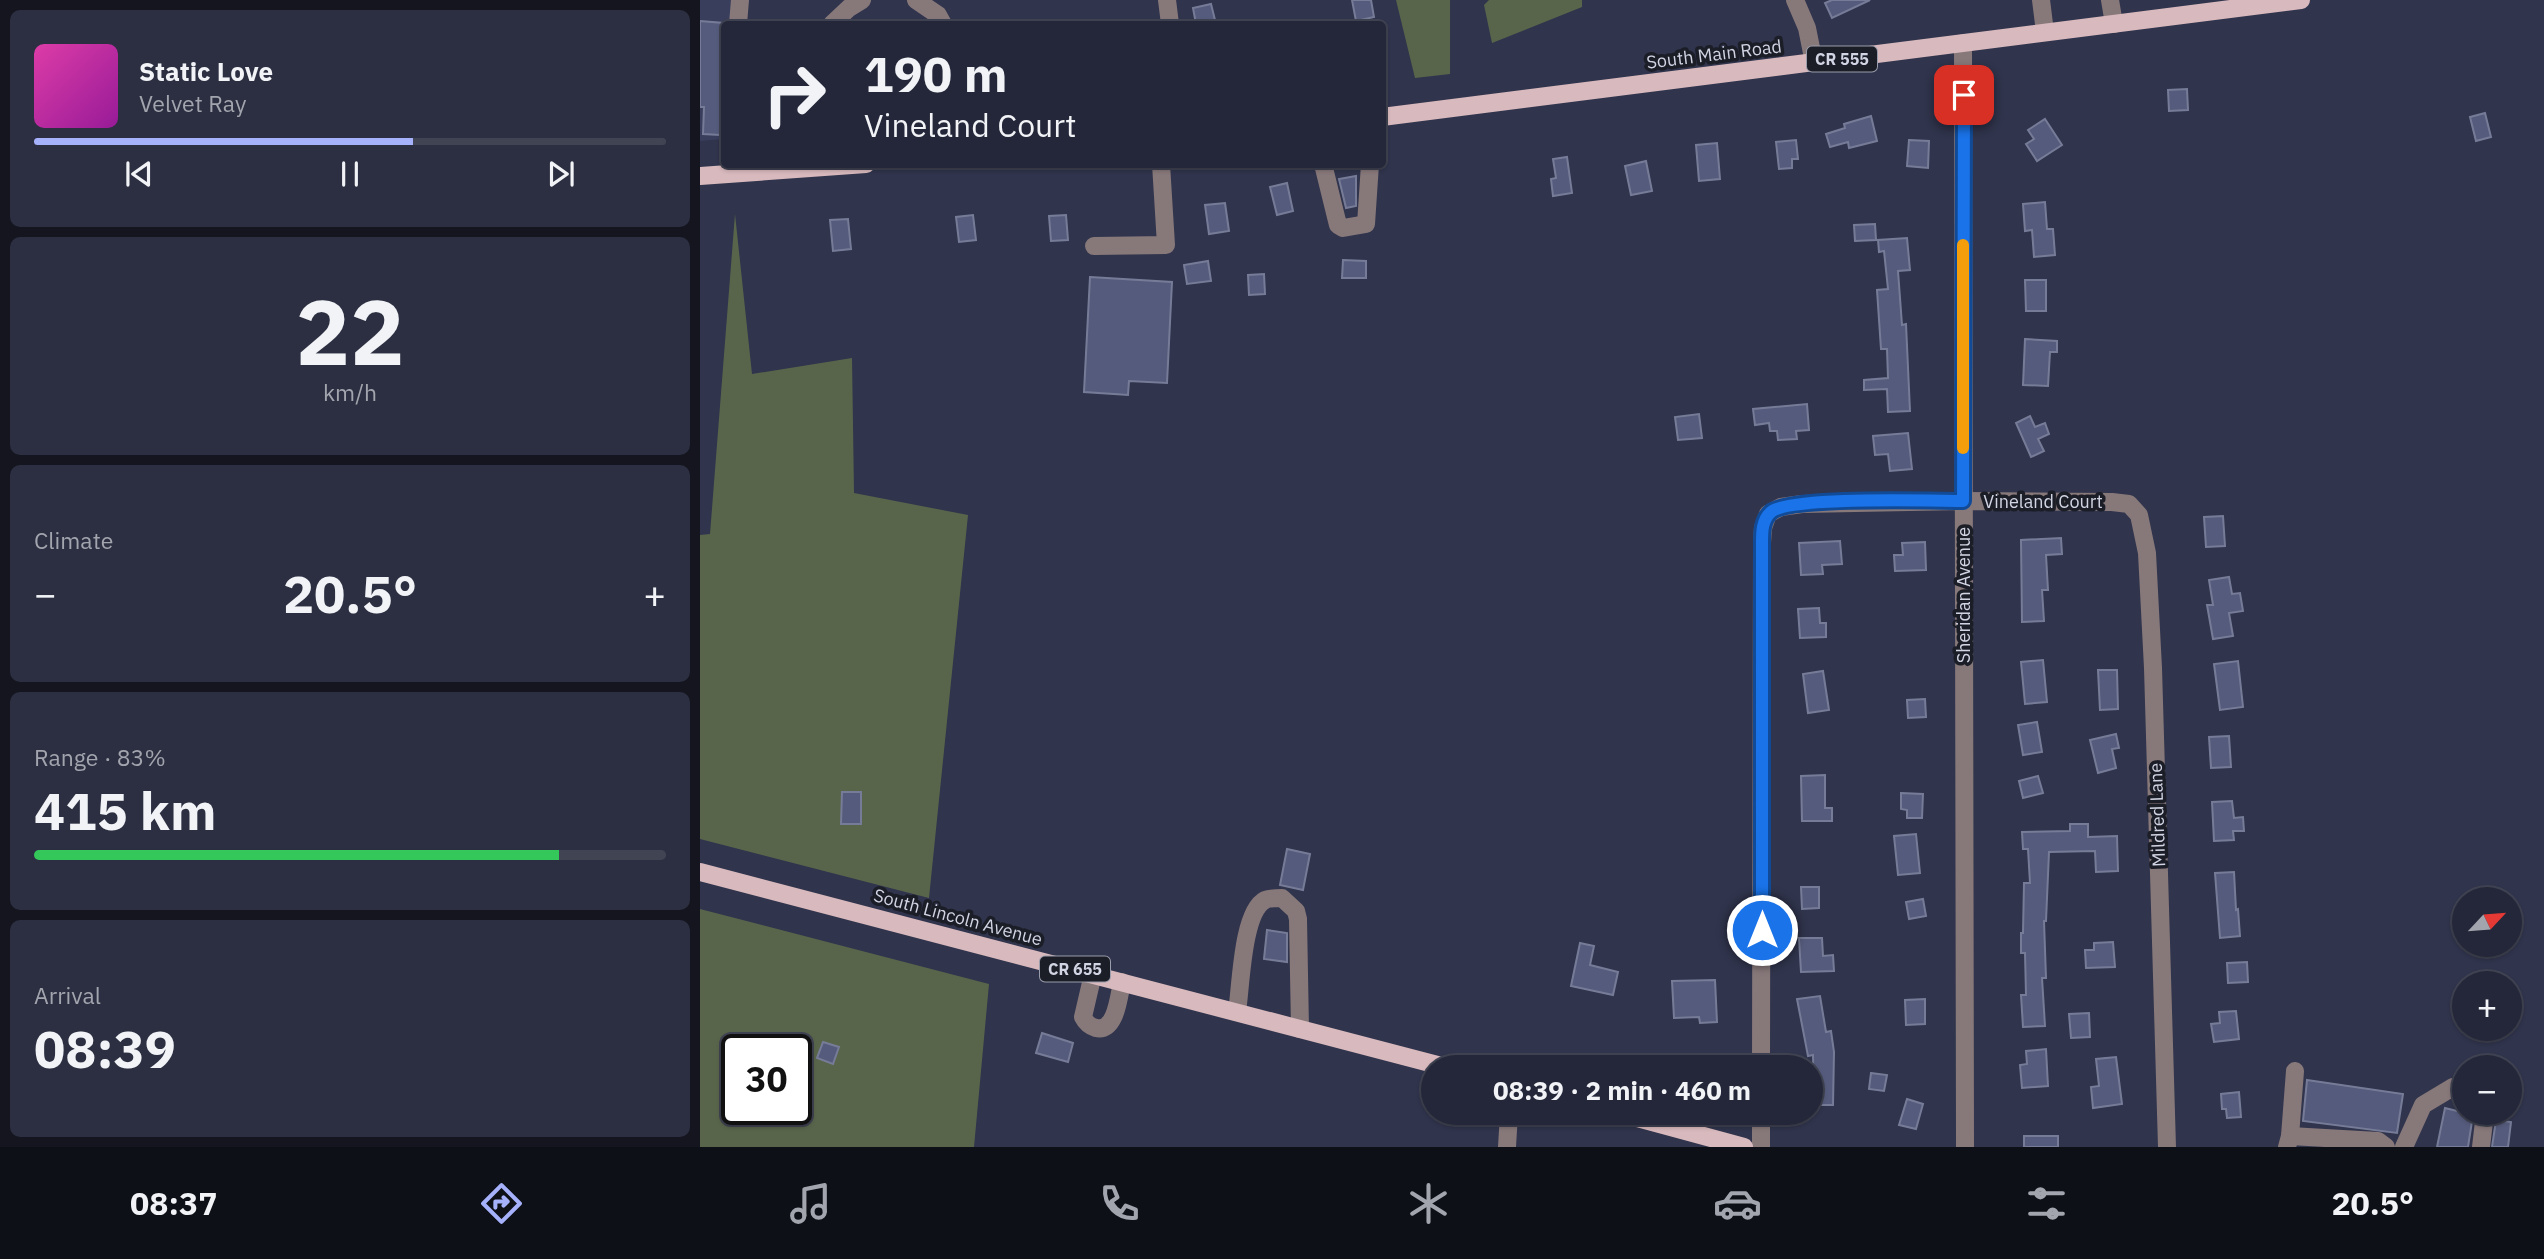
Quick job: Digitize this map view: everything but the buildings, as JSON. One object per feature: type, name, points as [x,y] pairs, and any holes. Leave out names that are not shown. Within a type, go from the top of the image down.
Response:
[{"type":"main road","name":"South Main Road","points":[[1386,116],[2301,0]]},
{"type":"main road","points":[[700,176],[724,169],[763,168]]},
{"type":"main road","name":"South Lincoln Avenue","points":[[700,872],[1421,1061]]},
{"type":"main road","points":[[1663,1125],[1744,1147]]},
{"type":"street","points":[[738,21],[740,0]]},
{"type":"street","points":[[835,21],[862,0]]},
{"type":"street","points":[[916,0],[941,21]]},
{"type":"street","points":[[1167,0],[1170,21]]},
{"type":"street","points":[[1795,0],[1807,28],[1814,63]]},
{"type":"street","points":[[2041,0],[2045,32]]},
{"type":"street","points":[[2110,0],[2114,24]]},
{"type":"street","name":"Sheridan Avenue","points":[[1964,43],[1965,1147]]},
{"type":"street","points":[[1094,246],[1166,245],[1161,168]]},
{"type":"street","points":[[1324,168],[1338,225],[1343,228],[1366,224],[1370,168]]},
{"type":"street","name":"Vineland Court","points":[[1761,1055],[1762,542],[1763,528],[1768,516],[1781,507],[1802,504],[2112,502]]},
{"type":"street","name":"Mildred Lane","points":[[2112,502],[2129,505],[2140,515],[2147,553],[2153,668],[2166,1147]]},
{"type":"street","points":[[1237,1012],[1248,927],[1254,911],[1266,899],[1282,898],[1296,911],[1298,919],[1300,1029]]},
{"type":"street","points":[[1093,974],[1083,1017],[1097,1028],[1104,1029],[1110,1024],[1122,982]]},
{"type":"street","points":[[2295,1071],[2289,1141],[2378,1141],[2386,1147]]},
{"type":"street","points":[[2404,1147],[2423,1105],[2452,1088]]},
{"type":"street","points":[[1507,1147],[1508,1125]]},
{"type":"street","points":[[1760,1147],[1761,1125]]},
{"type":"street","points":[[2481,1147],[2484,1125]]},
{"type":"shaded area","points":[[700,0],[747,0],[745,21],[721,21],[721,139],[700,141]]},
{"type":"green space","points":[[1396,0],[1450,0],[1450,74],[1415,78]]},
{"type":"green space","points":[[1489,0],[1582,0],[1582,7],[1492,43],[1484,5]]},
{"type":"green space","points":[[735,214],[752,374],[852,358],[854,493],[968,515],[929,898],[700,839],[700,535],[710,534]]},
{"type":"green space","points":[[700,909],[989,984],[974,1147],[700,1147]]},
{"type":"slow traffic","points":[[1963,245],[1963,448]]},
{"type":"route","points":[[1762,930],[1762,542],[1765,520],[1768,514],[1781,507],[1802,504],[1963,501],[1964,95]]}]
